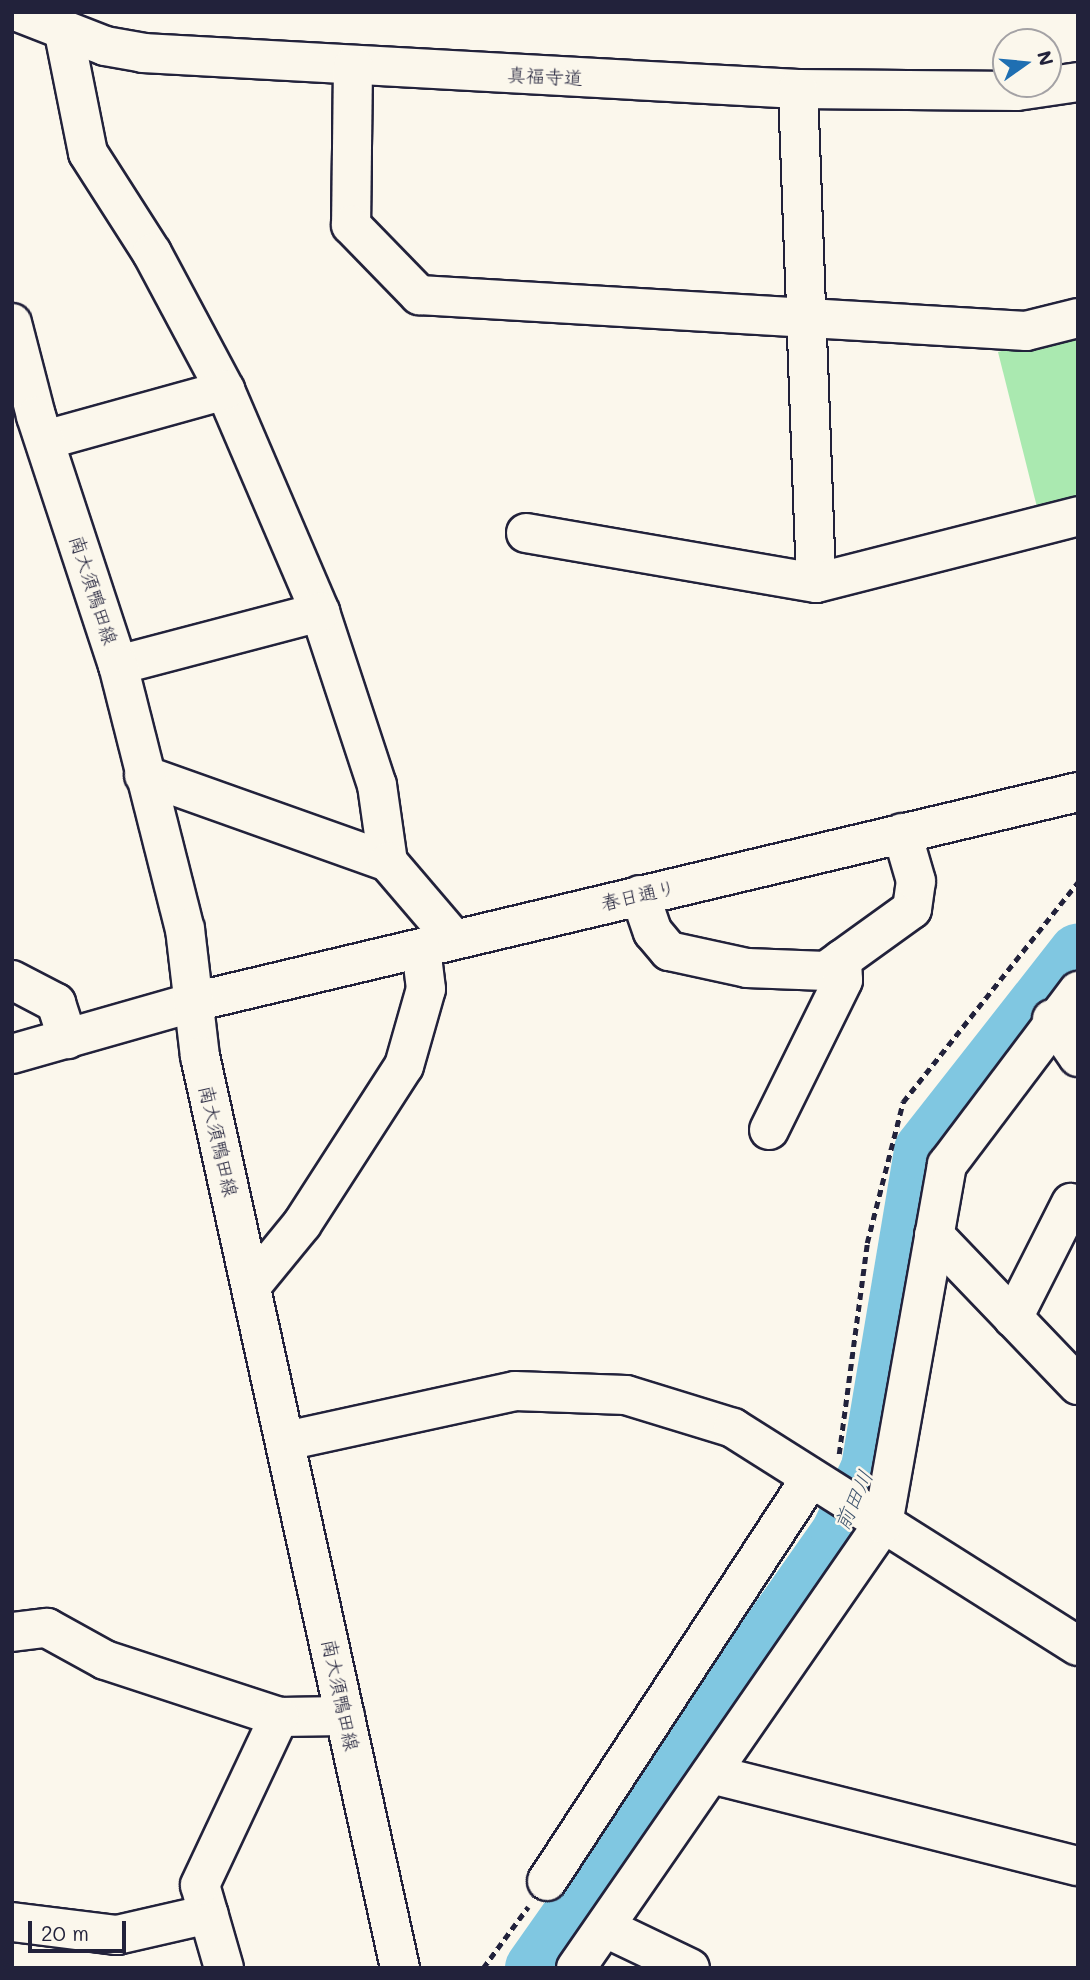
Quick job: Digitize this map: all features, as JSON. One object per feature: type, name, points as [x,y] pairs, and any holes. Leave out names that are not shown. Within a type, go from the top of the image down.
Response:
[{"type":"street","name":"真福寺道","points":[[18,12],[64,33],[142,53],[798,89],[1017,91],[1078,82]]},
{"type":"street","points":[[64,33],[88,153],[152,253],[225,390],[320,612],[377,785],[388,862],[437,944],[404,1066],[302,1224],[252,1285]]},
{"type":"street","points":[[353,66],[351,225],[419,295],[1026,331],[1078,318]]},
{"type":"street","points":[[798,89],[816,583]]},
{"type":"street","name":"南大須鴨田線","points":[[12,323],[31,427],[118,665],[198,1001],[200,1056],[400,1968]]},
{"type":"street","points":[[31,427],[225,390]]},
{"type":"street","points":[[526,533],[816,583],[1078,516]]},
{"type":"street","points":[[118,665],[320,612]]},
{"type":"street","points":[[144,775],[388,862]]},
{"type":"street","name":"春日通り","points":[[12,1054],[198,1001],[1078,792]]},
{"type":"street","points":[[640,895],[653,932],[669,951],[747,968],[826,971],[912,909],[916,881],[902,833]]},
{"type":"street","points":[[769,1130],[843,980],[842,959]]},
{"type":"street","points":[[12,980],[56,1003],[68,1039]]},
{"type":"street","points":[[576,1968],[883,1524],[947,1165],[1052,1019],[1078,991]]},
{"type":"street","points":[[1052,1019],[1078,1057]]},
{"type":"street","points":[[1013,1318],[1071,1203]]},
{"type":"street","points":[[934,1235],[1078,1385]]},
{"type":"street","points":[[286,1441],[515,1391],[626,1395],[733,1428],[1078,1647]]},
{"type":"street","points":[[547,1881],[822,1485]]},
{"type":"street","points":[[12,1632],[47,1628],[105,1660],[279,1717],[345,1716]]},
{"type":"street","points":[[224,1968],[200,1885],[279,1717]]},
{"type":"street","points":[[710,1774],[1078,1866]]},
{"type":"street","points":[[12,1922],[117,1935],[209,1914]]},
{"type":"street","points":[[606,1928],[690,1968]]},
{"type":"path","points":[[483,1968],[547,1881]]},
{"type":"green space","points":[[1078,331],[1078,505],[1039,515],[998,352]]},
{"type":"waterway","name":"前田川","points":[[534,1968],[840,1533],[870,1468],[923,1150],[1078,952]]}]
